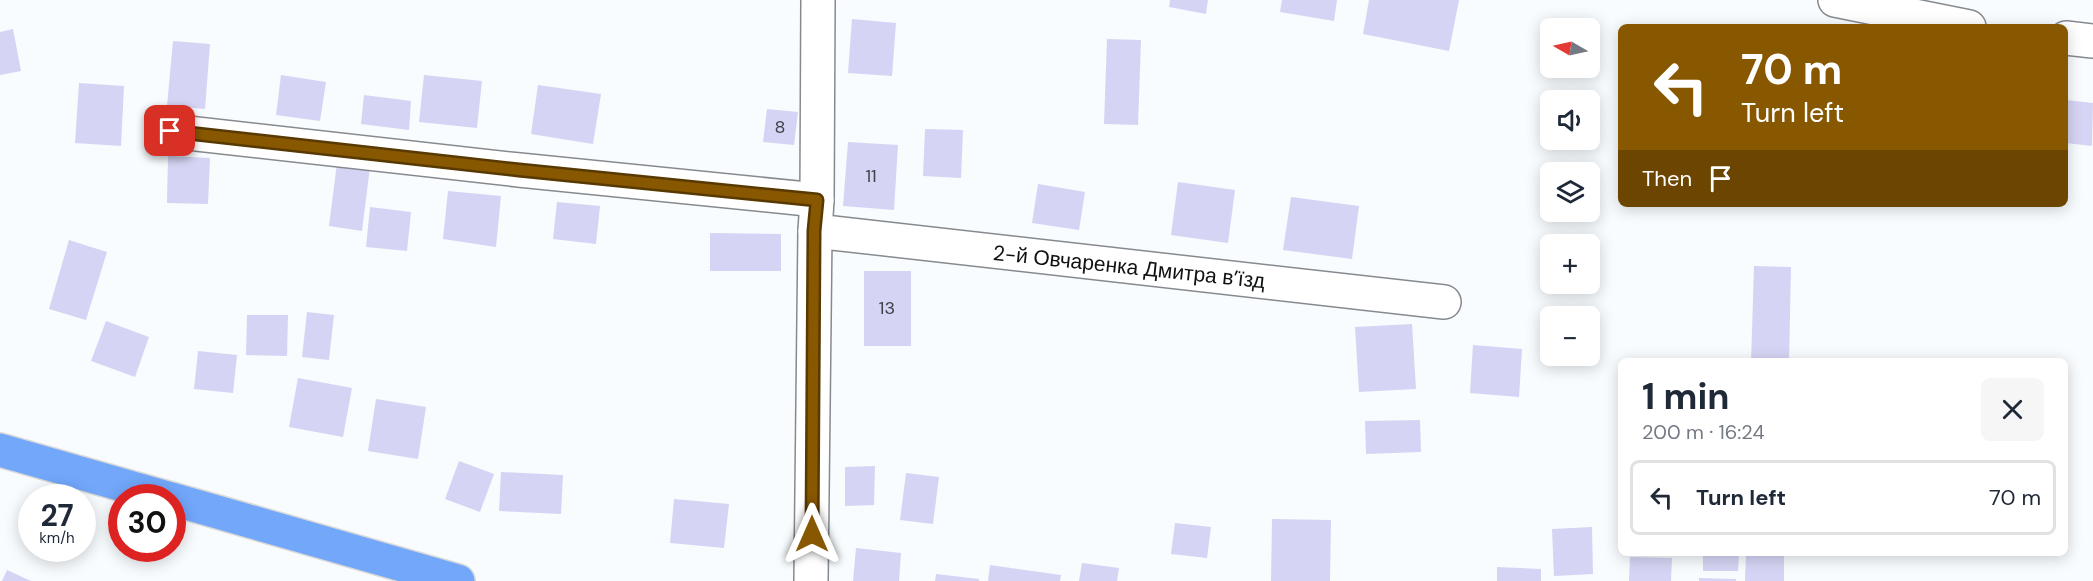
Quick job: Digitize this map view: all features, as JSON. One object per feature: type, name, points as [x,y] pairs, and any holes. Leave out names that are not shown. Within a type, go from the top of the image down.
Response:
[{"type":"highway","points":[[0,450],[119,484]]},
{"type":"highway","points":[[186,503],[458,581]]},
{"type":"street","points":[[812,581],[818,0]]},
{"type":"street","points":[[1835,0],[1954,24]]},
{"type":"street","points":[[2068,38],[2093,41]]},
{"type":"street","name":"2-й Овчаренка Дмитра в’їзд","points":[[170,131],[519,170],[816,216],[1444,302]]},
{"type":"building","points":[[1170,0],[1208,0],[1206,14],[1169,7]]},
{"type":"building","points":[[1282,0],[1337,0],[1334,21],[1280,12]]},
{"type":"building","points":[[1369,0],[1459,0],[1449,51],[1363,34]]},
{"type":"building","points":[[852,19],[896,23],[892,76],[848,73]]},
{"type":"building","points":[[13,29],[21,71],[0,75],[0,32]]},
{"type":"building","points":[[1107,39],[1141,40],[1138,125],[1104,124]]},
{"type":"building","points":[[173,41],[210,44],[205,109],[167,106]]},
{"type":"building","points":[[281,75],[326,82],[320,121],[276,115]]},
{"type":"building","points":[[424,75],[482,81],[477,128],[419,122]]},
{"type":"building","points":[[79,83],[124,86],[121,146],[75,143]]},
{"type":"building","points":[[538,85],[601,94],[593,144],[531,134]]},
{"type":"building","points":[[364,95],[411,101],[409,130],[361,124]]},
{"type":"building","points":[[2068,100],[2093,103],[2092,146],[2068,143]]},
{"type":"building","points":[[767,109],[798,112],[794,145],[763,142]]},
{"type":"building","points":[[925,129],[963,130],[961,178],[923,176]]},
{"type":"building","points":[[848,142],[898,145],[894,210],[843,206]]},
{"type":"building","points":[[168,156],[210,158],[208,204],[167,203]]},
{"type":"building","points":[[337,163],[370,167],[362,231],[329,226]]},
{"type":"building","points":[[1178,182],[1235,190],[1228,243],[1171,235]]},
{"type":"building","points":[[1038,184],[1085,192],[1079,230],[1032,223]]},
{"type":"building","points":[[448,191],[501,196],[496,247],[443,239]]},
{"type":"building","points":[[1291,197],[1359,206],[1352,259],[1283,250]]},
{"type":"building","points":[[557,202],[600,206],[596,244],[553,239]]},
{"type":"building","points":[[370,207],[411,212],[407,251],[366,247]]},
{"type":"building","points":[[710,233],[781,234],[781,271],[710,271]]},
{"type":"building","points":[[69,240],[107,252],[86,320],[49,309]]},
{"type":"building","points":[[1754,266],[1791,267],[1789,358],[1751,358]]},
{"type":"building","points":[[864,271],[911,271],[911,346],[864,346]]},
{"type":"building","points":[[307,312],[334,315],[329,360],[302,357]]},
{"type":"building","points":[[247,315],[288,315],[287,356],[246,355]]},
{"type":"building","points":[[106,321],[149,337],[135,377],[91,361]]},
{"type":"building","points":[[1412,324],[1416,389],[1359,392],[1355,327]]},
{"type":"building","points":[[1473,345],[1522,349],[1519,397],[1470,393]]},
{"type":"building","points":[[198,351],[237,355],[233,393],[194,389]]},
{"type":"building","points":[[298,378],[352,388],[343,437],[289,427]]},
{"type":"building","points":[[376,399],[426,407],[418,459],[368,451]]},
{"type":"building","points":[[1420,420],[1421,452],[1366,454],[1365,421]]},
{"type":"building","points":[[459,461],[494,474],[480,512],[445,499]]},
{"type":"building","points":[[875,466],[874,505],[845,506],[845,467]]},
{"type":"building","points":[[501,472],[563,475],[561,514],[499,511]]},
{"type":"building","points":[[906,473],[939,477],[933,524],[900,520]]},
{"type":"building","points":[[674,499],[729,504],[724,548],[670,543]]},
{"type":"building","points":[[1272,519],[1331,520],[1330,581],[1271,581]]},
{"type":"building","points":[[1175,523],[1211,527],[1207,558],[1171,554]]},
{"type":"building","points":[[1592,527],[1593,574],[1554,576],[1552,529]]},
{"type":"building","points":[[856,548],[901,553],[899,581],[853,581]]},
{"type":"building","points":[[1703,556],[1739,556],[1738,571],[1703,571]]},
{"type":"building","points":[[1746,556],[1784,556],[1784,581],[1745,581]]},
{"type":"building","points":[[1630,557],[1672,558],[1671,581],[1629,581]]},
{"type":"building","points":[[1082,563],[1119,568],[1117,581],[1079,581]]},
{"type":"building","points":[[990,565],[1061,575],[1060,581],[988,581]]},
{"type":"building","points":[[1497,567],[1541,569],[1541,581],[1497,581]]},
{"type":"building","points":[[7,570],[31,581],[2,581]]},
{"type":"building","points":[[936,574],[979,579],[979,581],[935,581]]},
{"type":"building","points":[[1699,578],[1736,579],[1736,581],[1699,581]]},
{"type":"route","points":[[170,131],[817,200],[814,231],[812,534]]}]
